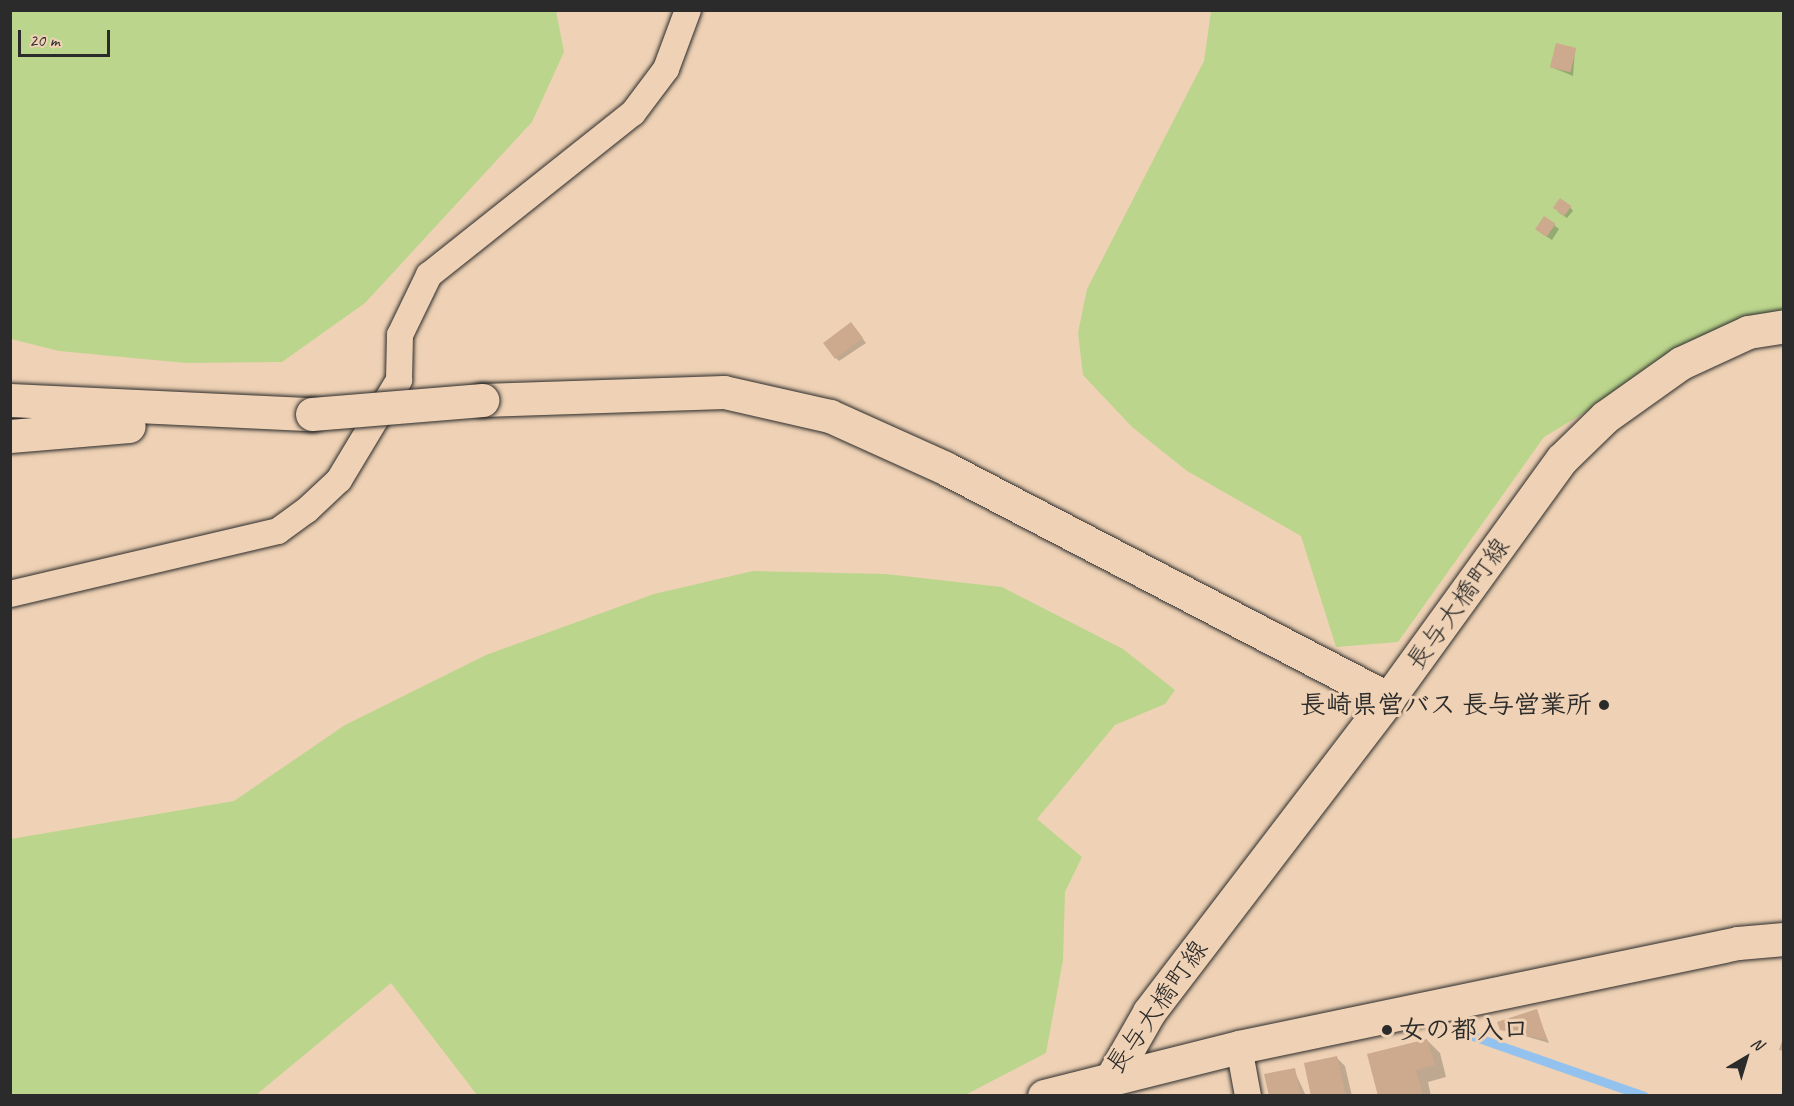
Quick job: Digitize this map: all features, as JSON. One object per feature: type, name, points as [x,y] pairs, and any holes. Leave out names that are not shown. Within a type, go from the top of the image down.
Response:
[{"type":"main road","name":"長与大橋町線","points":[[1044,1095],[1111,1079],[1149,1012],[1388,699],[1562,459],[1605,417],[1681,363],[1748,332],[1784,326]]},
{"type":"main road","points":[[10,400],[260,414],[312,414],[482,400],[724,392],[830,416],[945,468],[1388,699]]},
{"type":"main road","points":[[10,436],[260,414]]},
{"type":"main road","points":[[1111,1079],[1239,1047],[1738,943],[1784,939]]},
{"type":"street","points":[[10,594],[268,534],[307,510],[339,480],[399,380],[400,335],[429,275],[633,113],[666,69],[688,10]]},
{"type":"street","points":[[1239,1047],[1248,1095]]},
{"type":"green space","points":[[11,10],[556,11],[564,52],[532,122],[365,303],[282,362],[186,363],[59,351],[11,339]]},
{"type":"green space","points":[[1211,11],[1783,11],[1783,316],[1642,378],[1544,437],[1398,642],[1336,647],[1301,536],[1187,471],[1132,427],[1083,375],[1078,333],[1087,289],[1204,61]]},
{"type":"green space","points":[[753,571],[886,574],[1002,587],[1123,649],[1175,690],[1165,704],[1115,725],[1037,819],[1082,857],[1065,892],[1063,960],[1046,1053],[965,1095],[477,1095],[391,983],[256,1095],[11,1095],[11,839],[234,801],[345,725],[486,655],[654,594]]},
{"type":"building","points":[[1556,43],[1576,48],[1570,72],[1550,67]]},
{"type":"building","points":[[1560,198],[1571,206],[1564,216],[1553,208]]},
{"type":"building","points":[[1544,216],[1556,224],[1547,237],[1535,229]]},
{"type":"building","points":[[851,322],[863,338],[835,359],[823,343]]},
{"type":"building","points":[[1537,1009],[1547,1040],[1500,1030],[1497,1022]]},
{"type":"building","points":[[1784,1035],[1784,1051],[1779,1050]]},
{"type":"building","points":[[1427,1039],[1435,1065],[1416,1070],[1423,1096],[1378,1096],[1367,1054]]},
{"type":"building","points":[[1337,1056],[1346,1096],[1311,1096],[1304,1063]]},
{"type":"building","points":[[1295,1068],[1301,1096],[1269,1096],[1264,1074]]},
{"type":"waterway","points":[[1470,1035],[1644,1096]]},
{"type":"place","name":"長崎県営バス 長与営業所","points":[[1604,705]]},
{"type":"place","name":"女の都入口","points":[[1387,1030]]}]
